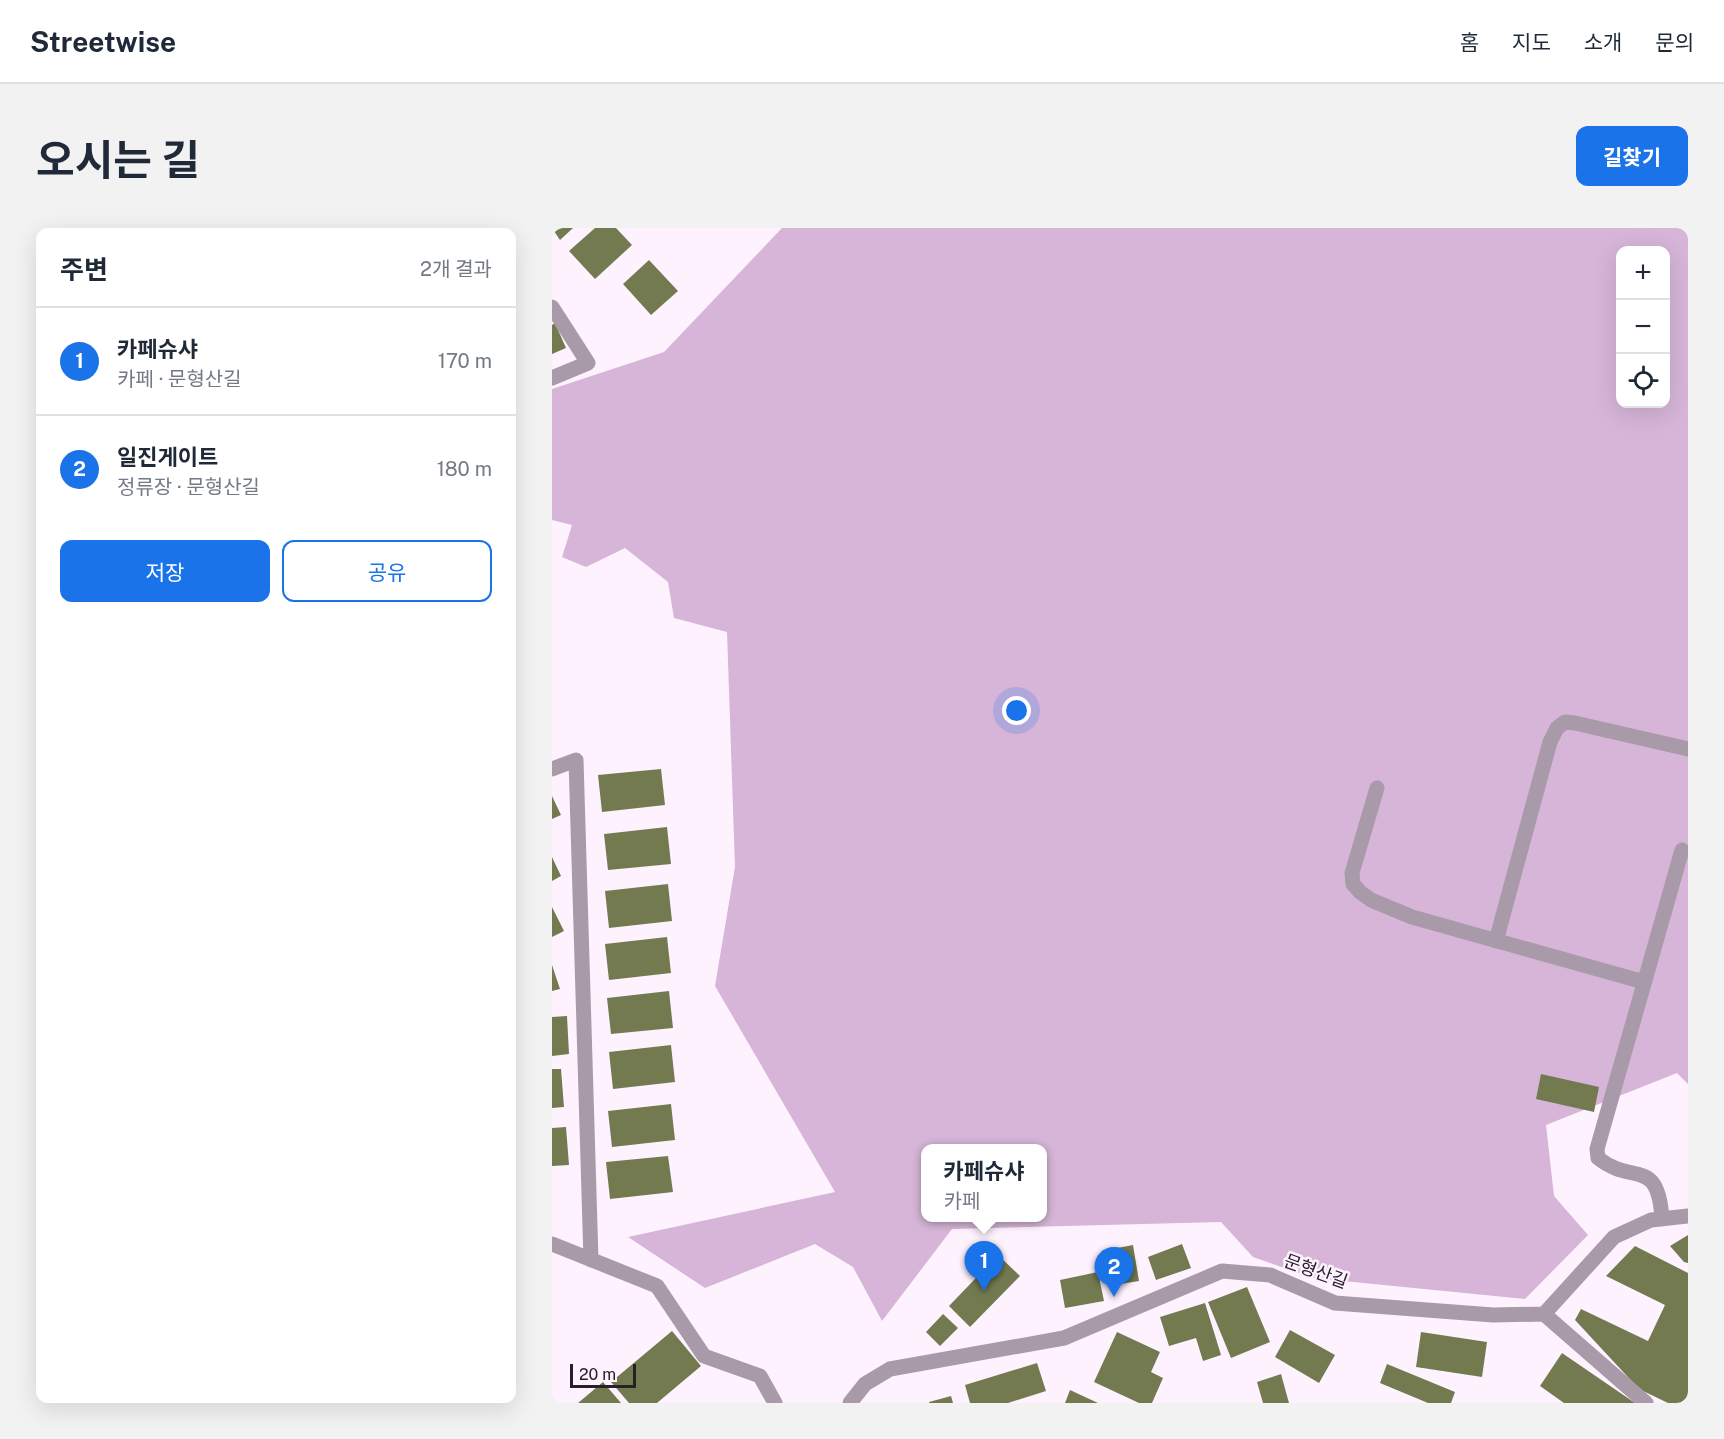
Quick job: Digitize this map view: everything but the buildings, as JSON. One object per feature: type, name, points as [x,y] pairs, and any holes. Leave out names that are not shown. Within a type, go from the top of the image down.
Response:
[{"type":"street","points":[[552,307],[588,363],[552,378]]},
{"type":"street","points":[[1496,941],[1550,742],[1557,729],[1565,722],[1575,723],[1688,749]]},
{"type":"street","points":[[552,769],[576,760],[591,1260]]},
{"type":"street","points":[[1377,788],[1352,873],[1353,884],[1371,900],[1412,917],[1644,982]]},
{"type":"street","points":[[1662,1219],[1660,1194],[1655,1183],[1636,1173],[1604,1163],[1598,1158],[1597,1149],[1682,850]]},
{"type":"street","points":[[1646,1403],[1544,1314],[1614,1237],[1651,1221],[1688,1216]]},
{"type":"street","points":[[552,1244],[657,1286],[704,1356],[760,1376],[775,1403]]},
{"type":"street","name":"문형산길","points":[[850,1403],[865,1384],[890,1369],[1064,1338],[1222,1271],[1270,1275],[1335,1303],[1493,1315],[1544,1314]]},
{"type":"shaded area","points":[[782,228],[1688,228],[1688,1084],[1677,1073],[1546,1125],[1554,1196],[1588,1235],[1525,1299],[1313,1278],[1253,1257],[1221,1222],[952,1229],[882,1321],[853,1267],[815,1244],[705,1288],[628,1237],[835,1192],[715,986],[735,867],[727,632],[674,618],[668,582],[625,548],[586,567],[562,557],[572,525],[552,520],[552,389],[664,352]]},
{"type":"place","name":"카페슈샤","points":[[984,1291]]},
{"type":"place","name":"일진게이트","points":[[1114,1297]]}]
